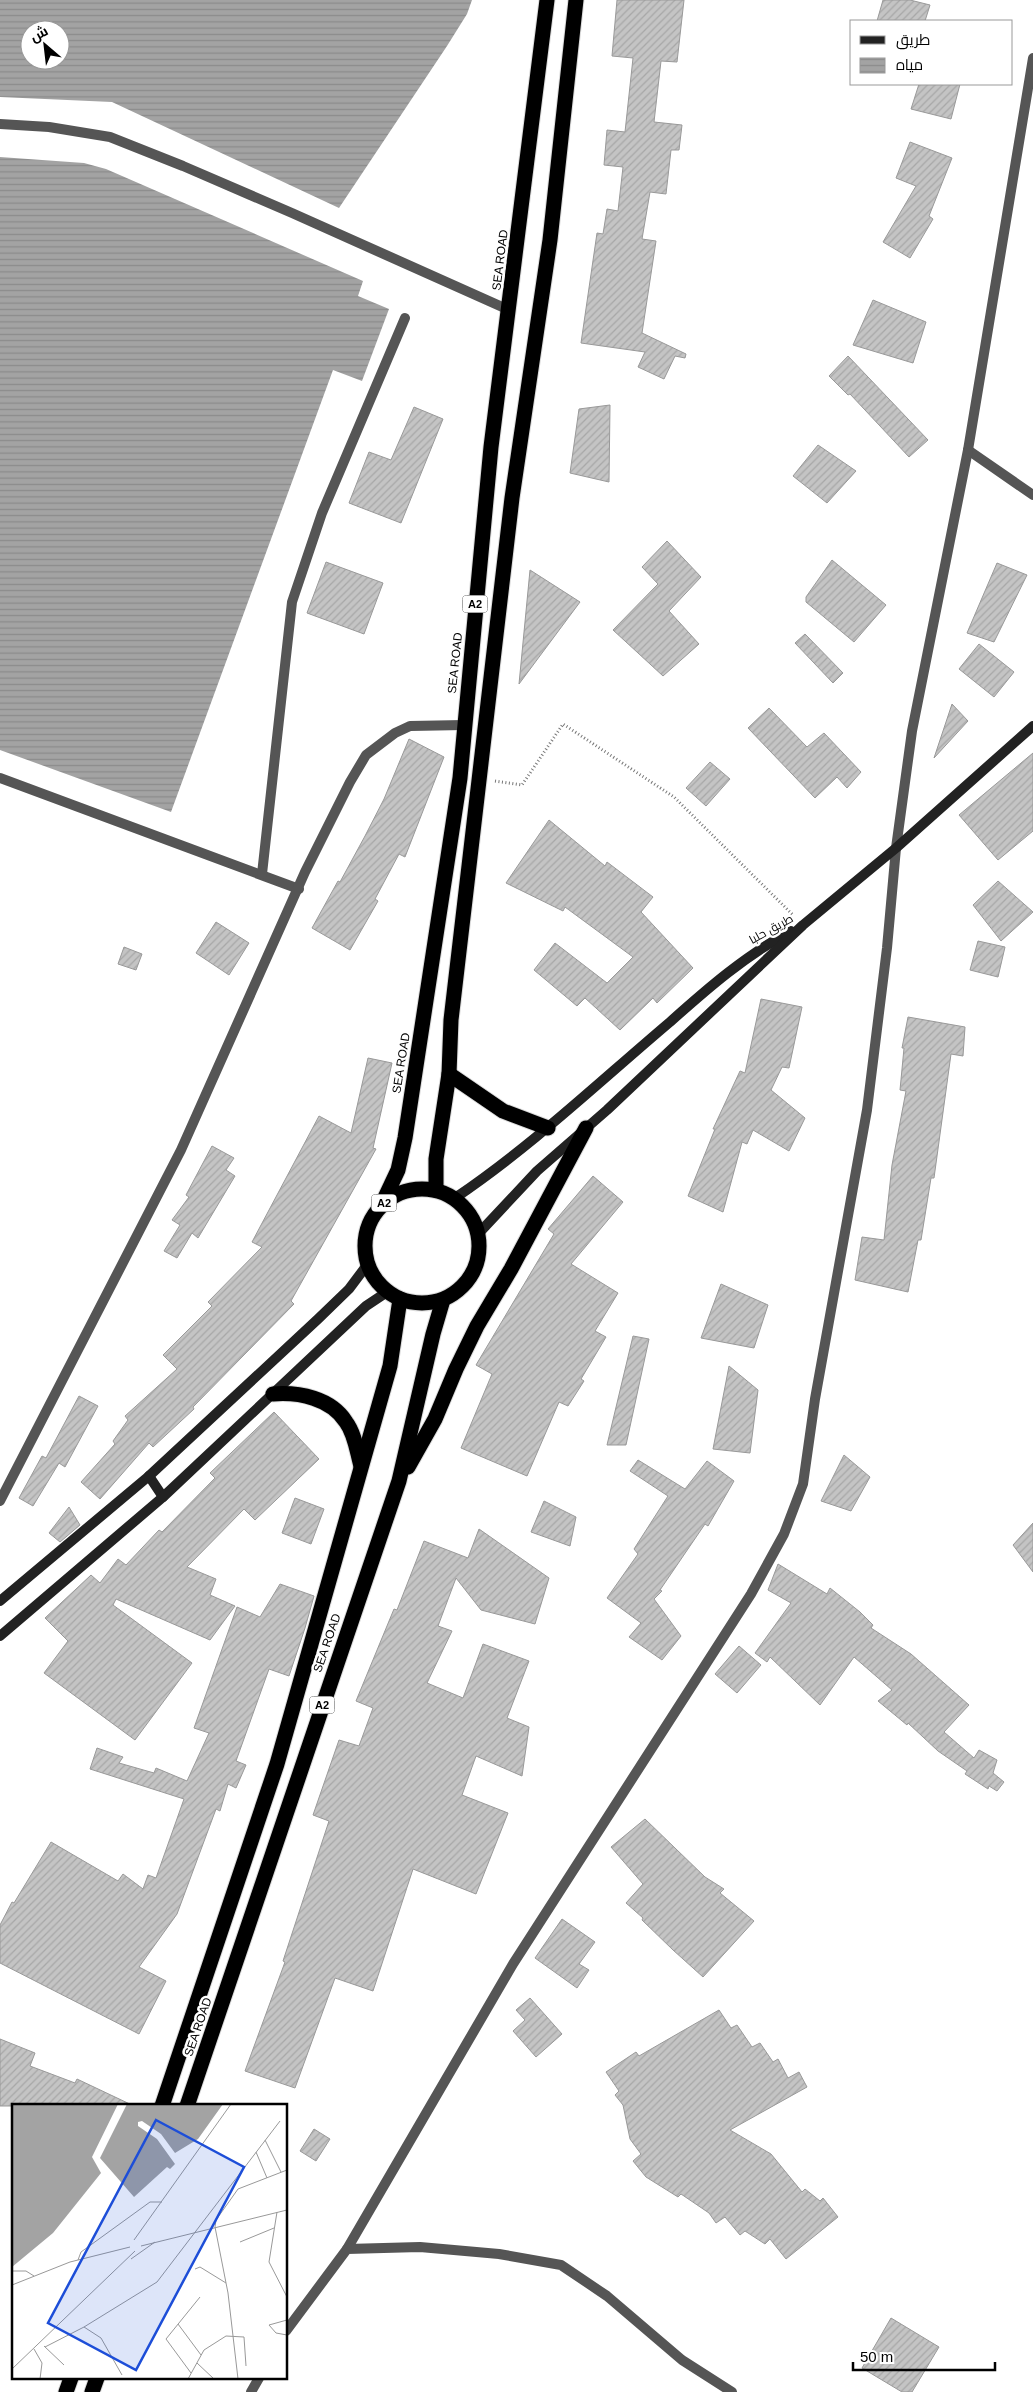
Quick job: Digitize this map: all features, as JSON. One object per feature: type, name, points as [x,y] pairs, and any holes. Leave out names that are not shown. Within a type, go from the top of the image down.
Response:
[{"type":"highway","name":"SEA ROAD","points":[[382,1204],[398,1170],[405,1138],[460,778],[490,447],[509,310],[547,0]]},
{"type":"highway","name":"A2","points":[[436,1190],[436,1159],[448,1074],[452,1020],[512,498],[550,240],[576,0]]},
{"type":"highway","points":[[460,778],[480,778]]},
{"type":"highway","points":[[448,1074],[503,1111],[548,1128]]},
{"type":"highway","points":[[399,1481],[435,1419],[456,1369],[478,1326],[511,1269],[586,1128]]},
{"type":"highway","name":"A2","points":[[407,1190],[436,1190],[455,1198],[470,1213],[479,1233],[480,1253],[474,1273],[461,1289],[444,1300],[422,1304],[393,1296],[375,1280],[367,1265],[364,1243],[369,1222],[382,1204],[407,1190]]},
{"type":"highway","name":"SEA ROAD","points":[[163,2104],[277,1764],[308,1661],[390,1366],[393,1296]]},
{"type":"highway","name":"SEA ROAD","points":[[188,2104],[399,1481],[433,1334],[444,1300]]},
{"type":"highway","points":[[273,1394],[291,1393],[308,1396],[329,1405],[346,1421],[361,1467]]},
{"type":"highway","points":[[308,1661],[334,1670]]},
{"type":"highway","points":[[66,2392],[70,2380]]},
{"type":"main road","points":[[803,925],[896,848],[1033,726]]},
{"type":"main road","name":"طريق حلبا","points":[[479,1233],[537,1171],[586,1128],[803,925]]},
{"type":"main road","name":"طريق حلبا","points":[[455,1198],[491,1174],[548,1128],[721,977],[764,945],[803,925]]},
{"type":"main road","points":[[0,1601],[149,1476],[349,1289],[367,1265]]},
{"type":"main road","points":[[0,1636],[162,1497],[366,1306],[393,1296]]},
{"type":"main road","points":[[149,1476],[162,1497]]},
{"type":"street","points":[[288,2328],[347,2248],[513,1964],[751,1594],[784,1534],[796,1507],[803,1484],[815,1399],[867,1110],[888,948],[896,848],[912,731],[968,450],[1033,58]]},
{"type":"street","points":[[0,124],[49,127],[110,137],[256,197],[509,310]]},
{"type":"street","points":[[262,874],[292,602],[322,513],[405,318]]},
{"type":"street","points":[[968,450],[1033,495]]},
{"type":"street","points":[[0,1501],[181,1150],[298,889],[350,782],[366,755],[380,742],[410,726],[464,724]]},
{"type":"street","points":[[0,778],[298,889]]},
{"type":"street","points":[[347,2248],[429,2248],[499,2254],[560,2265],[607,2296],[682,2360],[732,2392]]},
{"type":"street","points":[[251,2392],[258,2380]]},
{"type":"path","points":[[480,778],[522,785],[563,724],[674,797],[803,925]]},
{"type":"water","points":[[0,0],[472,0],[467,14],[447,46],[339,208],[112,102],[0,97]]},
{"type":"water","points":[[0,157],[84,163],[106,169],[363,281],[358,296],[389,309],[362,381],[333,370],[171,812],[0,750]]},
{"type":"building","points":[[617,0],[684,0],[677,62],[661,61],[654,122],[682,125],[679,150],[671,150],[666,194],[650,192],[642,239],[656,241],[642,333],[686,354],[685,358],[675,356],[664,379],[638,367],[645,352],[581,343],[597,233],[603,234],[607,209],[618,211],[623,167],[604,165],[607,130],[625,132],[633,58],[612,56]]},
{"type":"building","points":[[883,0],[910,0],[930,5],[925,20],[877,20]]},
{"type":"building","points":[[919,85],[960,85],[951,119],[911,109]]},
{"type":"building","points":[[910,142],[952,158],[929,216],[933,219],[910,258],[883,242],[916,186],[896,178]]},
{"type":"building","points":[[873,300],[926,322],[913,363],[853,345]]},
{"type":"building","points":[[848,356],[928,440],[909,457],[850,394],[848,395],[829,376]]},
{"type":"building","points":[[610,405],[609,482],[570,473],[579,409]]},
{"type":"building","points":[[414,407],[443,419],[401,523],[349,503],[369,452],[391,460]]},
{"type":"building","points":[[818,445],[856,471],[827,503],[793,476]]},
{"type":"building","points":[[667,541],[701,577],[669,611],[699,644],[663,676],[613,630],[658,584],[642,567]]},
{"type":"building","points":[[832,560],[886,605],[854,642],[806,602],[806,597]]},
{"type":"building","points":[[326,562],[383,583],[364,634],[307,613]]},
{"type":"building","points":[[997,563],[1027,575],[994,642],[967,633]]},
{"type":"building","points":[[530,570],[580,602],[519,684]]},
{"type":"building","points":[[805,634],[843,673],[833,683],[795,643]]},
{"type":"building","points":[[979,644],[1014,672],[994,697],[959,669]]},
{"type":"building","points":[[952,704],[968,721],[934,758]]},
{"type":"building","points":[[769,708],[807,747],[824,733],[861,772],[847,788],[837,777],[815,798],[748,728]]},
{"type":"building","points":[[409,739],[444,757],[405,857],[399,854],[375,899],[378,901],[350,950],[312,928],[338,881],[340,882],[384,799]]},
{"type":"building","points":[[1033,753],[1033,831],[998,860],[959,815]]},
{"type":"building","points":[[710,762],[730,779],[706,806],[686,788]]},
{"type":"building","points":[[549,820],[605,866],[607,862],[653,897],[641,912],[693,968],[657,1003],[653,998],[620,1030],[585,998],[577,1006],[534,970],[555,943],[607,983],[633,957],[565,907],[563,911],[506,883]]},
{"type":"building","points":[[998,881],[1033,912],[1001,941],[973,905]]},
{"type":"building","points":[[216,922],[249,943],[229,975],[196,953]]},
{"type":"building","points":[[978,941],[1005,947],[998,977],[970,970]]},
{"type":"building","points":[[124,947],[142,954],[136,970],[118,964]]},
{"type":"building","points":[[761,999],[802,1007],[789,1068],[782,1067],[771,1090],[805,1118],[789,1151],[753,1130],[747,1144],[742,1142],[723,1212],[688,1196],[715,1129],[713,1129],[740,1071],[745,1073]]},
{"type":"building","points":[[908,1017],[965,1027],[963,1056],[951,1054],[934,1178],[931,1178],[921,1240],[918,1240],[908,1292],[855,1280],[862,1237],[884,1240],[892,1165],[906,1091],[900,1090],[904,1048],[902,1048]]},
{"type":"building","points":[[368,1058],[392,1063],[373,1148],[376,1149],[291,1301],[294,1304],[193,1407],[194,1409],[153,1447],[149,1443],[100,1499],[81,1482],[115,1444],[113,1441],[128,1420],[125,1416],[177,1369],[163,1355],[212,1306],[208,1302],[262,1247],[252,1242],[319,1116],[351,1133]]},
{"type":"building","points":[[212,1146],[234,1158],[226,1170],[235,1176],[198,1238],[192,1233],[177,1258],[164,1251],[180,1225],[172,1220],[189,1197],[186,1195]]},
{"type":"building","points":[[593,1176],[623,1202],[571,1264],[618,1293],[595,1331],[606,1337],[581,1379],[584,1381],[568,1406],[559,1402],[527,1476],[461,1448],[492,1374],[476,1365],[554,1234],[548,1229]]},
{"type":"building","points":[[721,1284],[768,1305],[754,1348],[701,1338]]},
{"type":"building","points":[[633,1336],[649,1339],[626,1445],[607,1445]]},
{"type":"building","points":[[729,1366],[758,1390],[750,1453],[713,1449]]},
{"type":"building","points":[[79,1396],[98,1406],[65,1467],[59,1463],[33,1506],[19,1498],[42,1456],[46,1458]]},
{"type":"building","points":[[274,1412],[319,1459],[255,1520],[244,1509],[187,1567],[216,1579],[210,1595],[235,1606],[210,1640],[116,1599],[113,1605],[192,1663],[135,1740],[44,1673],[68,1641],[45,1618],[91,1575],[100,1583],[118,1559],[126,1565],[159,1530],[162,1532],[215,1478],[210,1473]]},
{"type":"building","points":[[844,1455],[870,1477],[851,1511],[821,1501]]},
{"type":"building","points":[[638,1460],[685,1489],[707,1461],[734,1481],[708,1526],[705,1524],[660,1590],[662,1591],[654,1599],[681,1636],[662,1660],[629,1637],[641,1623],[607,1598],[638,1554],[634,1549],[668,1496],[630,1471]]},
{"type":"building","points":[[295,1498],[324,1509],[311,1544],[282,1533]]},
{"type":"building","points":[[544,1501],[576,1517],[570,1546],[531,1532]]},
{"type":"building","points":[[69,1507],[80,1525],[60,1542],[49,1533]]},
{"type":"building","points":[[1033,1523],[1033,1572],[1013,1545]]},
{"type":"building","points":[[479,1529],[549,1578],[535,1624],[481,1610],[456,1578],[438,1626],[452,1631],[427,1683],[463,1698],[483,1644],[529,1661],[507,1718],[529,1727],[522,1776],[476,1756],[462,1795],[508,1813],[476,1894],[413,1869],[373,1991],[335,1978],[295,2088],[245,2071],[285,1962],[283,1961],[329,1821],[313,1815],[339,1740],[359,1746],[373,1708],[356,1701],[394,1609],[397,1610],[424,1541],[468,1558]]},
{"type":"building","points":[[778,1564],[827,1594],[830,1588],[860,1612],[873,1625],[871,1628],[911,1654],[969,1705],[944,1732],[974,1758],[979,1750],[997,1760],[993,1773],[1004,1782],[997,1791],[989,1786],[988,1789],[965,1774],[967,1771],[938,1751],[908,1723],[907,1725],[878,1701],[892,1690],[854,1657],[820,1705],[770,1657],[767,1662],[755,1653],[791,1603],[768,1590]]},
{"type":"building","points":[[280,1584],[314,1596],[305,1628],[289,1676],[269,1669],[236,1761],[246,1765],[236,1788],[228,1784],[220,1811],[216,1809],[177,1914],[139,1967],[166,1981],[139,2034],[0,1963],[0,1925],[12,1902],[14,1903],[51,1842],[118,1881],[123,1874],[143,1889],[148,1875],[156,1878],[184,1799],[90,1769],[97,1748],[123,1757],[119,1763],[154,1773],[156,1768],[187,1781],[209,1733],[194,1728],[237,1607],[260,1617]]},
{"type":"building","points":[[739,1646],[761,1665],[737,1693],[715,1674]]},
{"type":"building","points":[[645,1819],[705,1877],[724,1889],[720,1893],[754,1921],[703,1977],[626,1903],[643,1884],[611,1847]]},
{"type":"building","points":[[562,1919],[595,1942],[579,1964],[589,1970],[577,1988],[535,1958]]},
{"type":"building","points":[[530,1998],[562,2034],[536,2057],[513,2031],[525,2020],[516,2010]]},
{"type":"building","points":[[719,2010],[731,2028],[737,2025],[752,2047],[760,2043],[773,2062],[778,2059],[788,2078],[799,2072],[807,2087],[730,2130],[771,2154],[802,2192],[805,2189],[820,2201],[823,2198],[838,2217],[786,2259],[770,2239],[765,2244],[745,2231],[740,2235],[725,2217],[716,2223],[709,2213],[681,2194],[678,2197],[646,2177],[633,2161],[641,2154],[630,2139],[623,2105],[615,2095],[619,2091],[606,2072],[636,2052],[639,2056]]},
{"type":"building","points":[[0,2039],[35,2053],[30,2066],[75,2083],[77,2079],[130,2104],[12,2104],[12,2106],[0,2106]]},
{"type":"building","points":[[314,2129],[330,2139],[316,2161],[300,2151]]},
{"type":"building","points":[[891,2318],[939,2347],[912,2392],[902,2392],[862,2368]]}]
